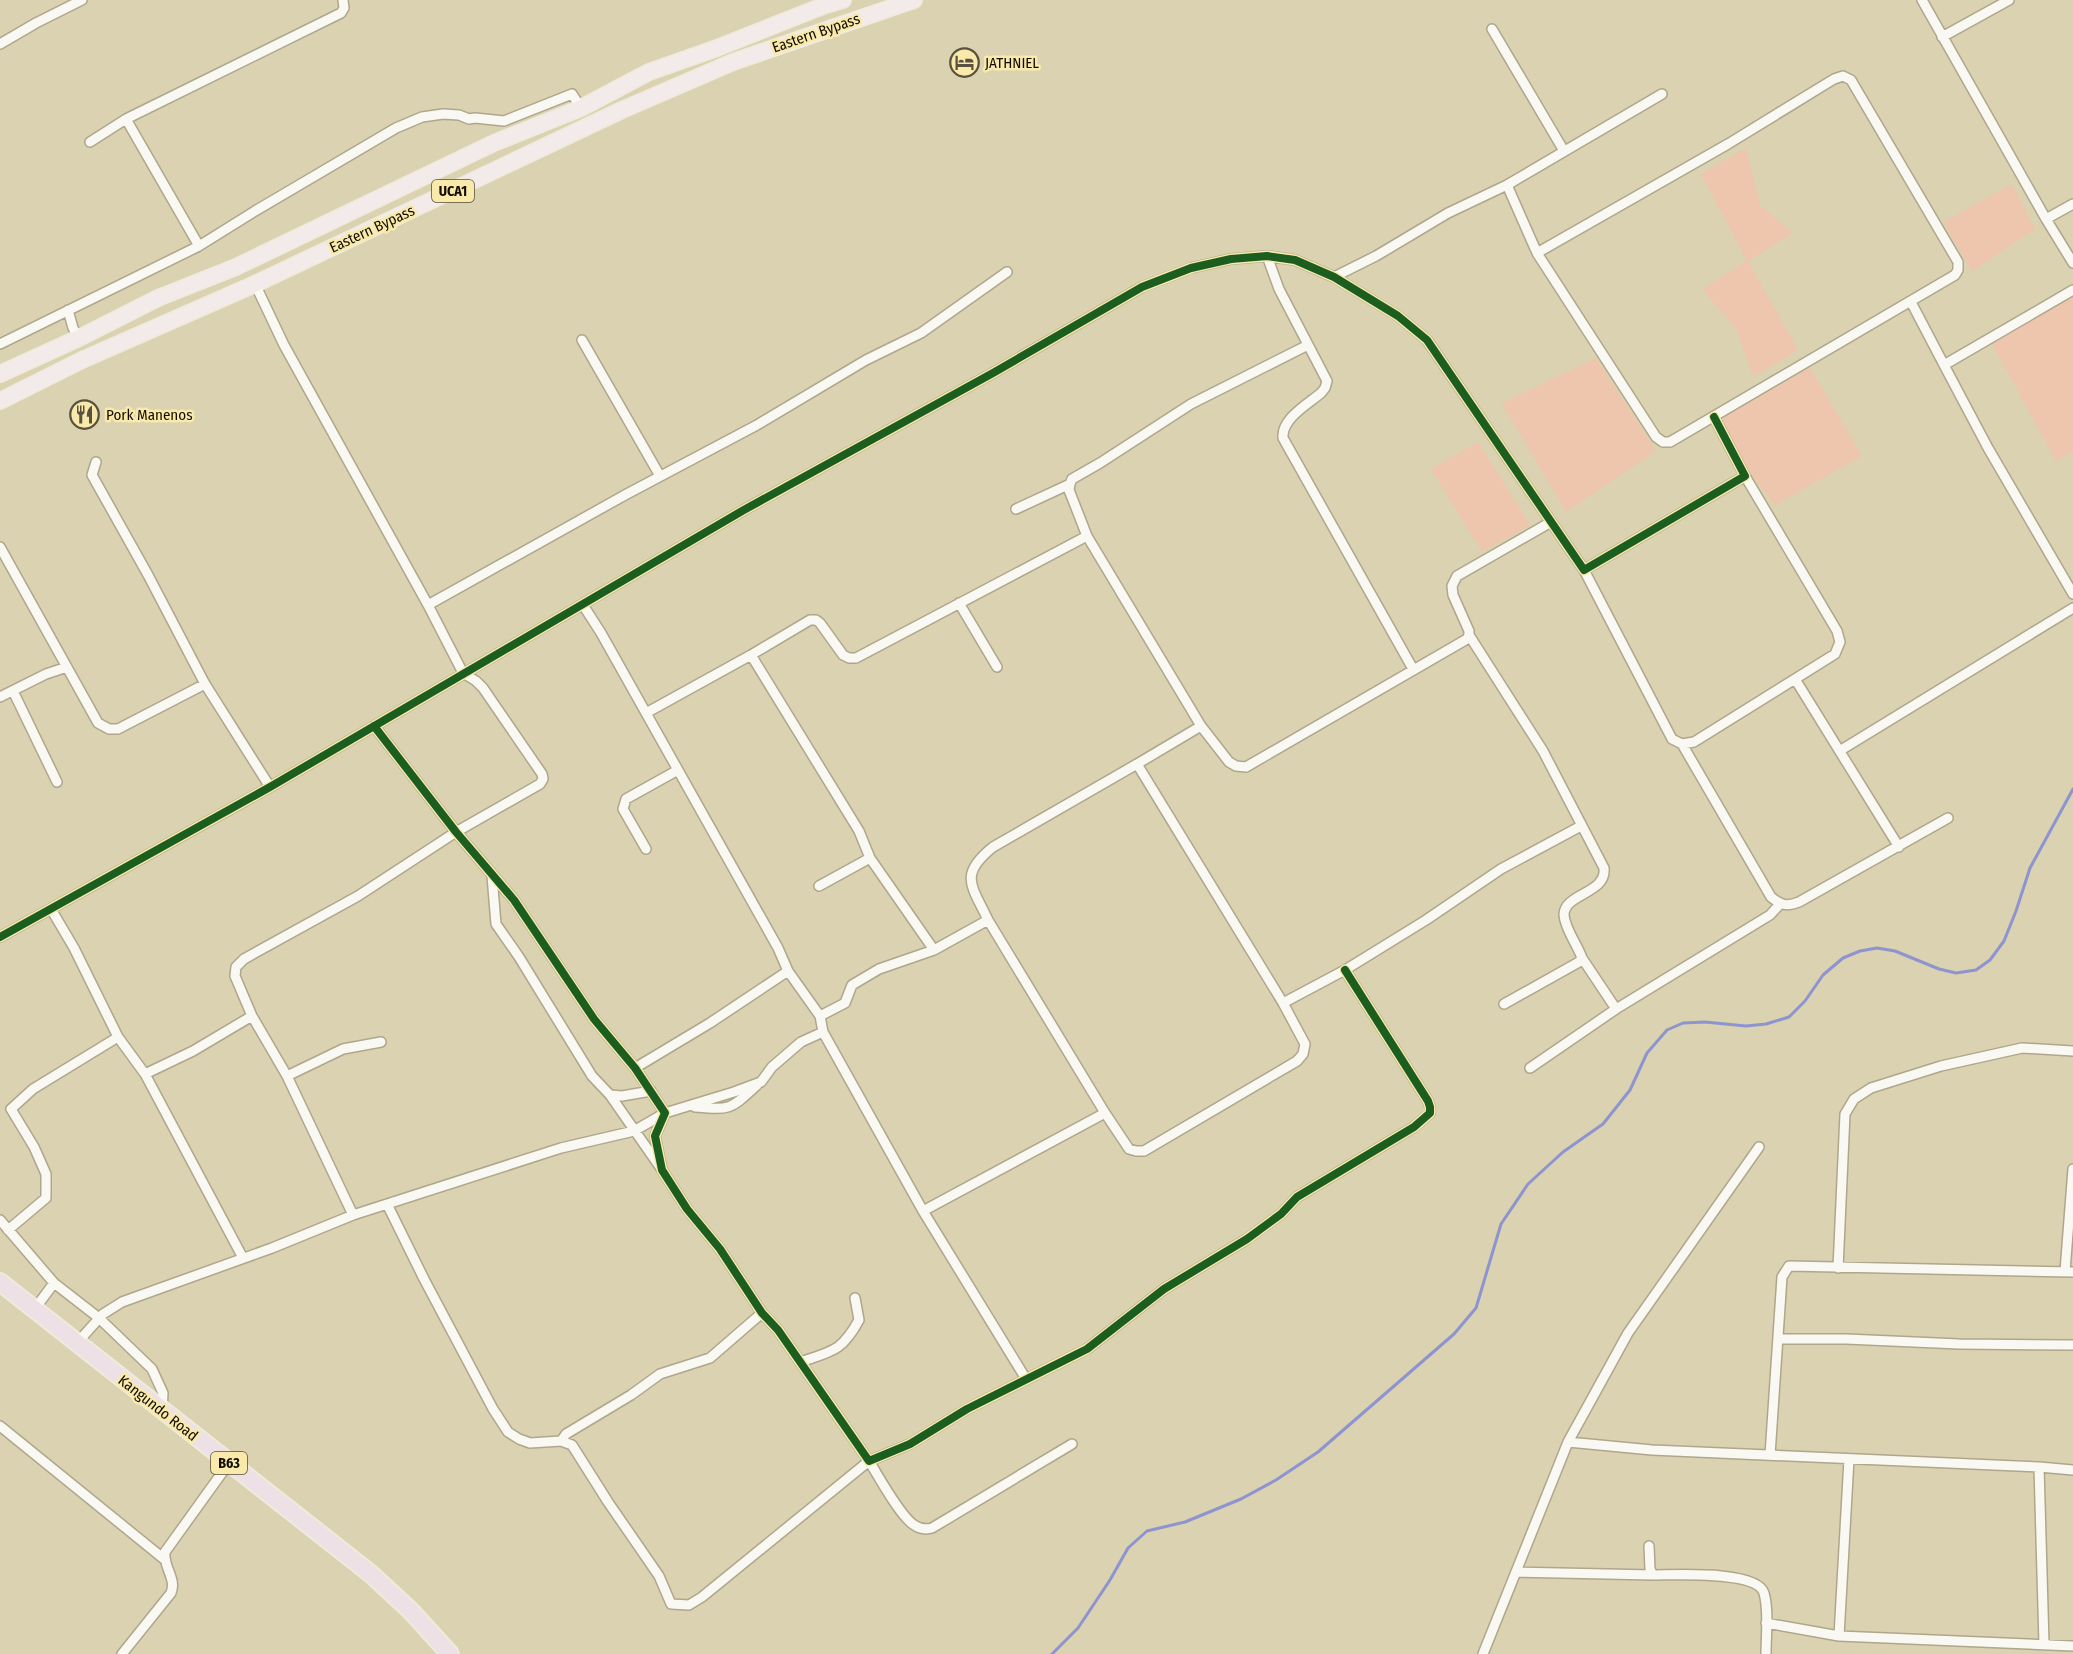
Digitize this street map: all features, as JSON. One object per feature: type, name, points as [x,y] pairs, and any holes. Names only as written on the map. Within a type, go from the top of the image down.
[{"type":"highway","name":"Kangundo Road","points":[[0,1282],[371,1575],[411,1611],[450,1654]]},
{"type":"main road","name":"Eastern Bypass","points":[[0,374],[79,338],[158,298],[236,267],[494,143],[581,108],[649,72],[843,0]]},
{"type":"main road","name":"Eastern Bypass","points":[[0,400],[82,360],[395,219],[566,135],[733,62],[914,0]]},
{"type":"main road","points":[[277,246],[288,267]]},
{"type":"street","points":[[0,44],[82,0]]},
{"type":"street","points":[[90,142],[126,119],[341,13],[344,8],[343,0]]},
{"type":"street","points":[[1922,0],[2046,219],[2073,262]]},
{"type":"street","points":[[1942,37],[2009,0]]},
{"type":"street","points":[[1492,29],[1563,151]]},
{"type":"street","points":[[1507,185],[1536,253],[1656,437],[1663,442],[1670,442],[1714,417],[1955,276],[1958,270],[1958,262],[1851,80],[1843,76],[1834,79],[1728,144],[1536,253]]},
{"type":"street","points":[[0,344],[199,246],[396,128],[422,117],[459,114],[469,119],[504,121],[572,94],[581,108]]},
{"type":"street","points":[[1334,277],[1376,256],[1448,213],[1507,185],[1662,94]]},
{"type":"street","points":[[126,119],[199,246]]},
{"type":"street","points":[[2046,219],[2073,204]]},
{"type":"street","points":[[1267,256],[1280,289],[1327,381],[1325,388],[1286,424],[1282,431],[1283,438],[1413,669]]},
{"type":"street","points":[[0,937],[270,787],[742,511],[993,373],[1142,287],[1191,268],[1231,259],[1267,256],[1295,260],[1334,277],[1398,316],[1427,340],[1584,570],[1672,739],[1682,744],[1771,897],[1787,906],[1799,903],[1948,818]]},
{"type":"street","points":[[428,605],[660,476],[757,425],[866,360],[921,333],[1007,272]]},
{"type":"street","points":[[255,284],[284,345],[428,605],[463,673],[483,688],[542,774],[543,779],[540,784],[456,832],[358,896],[244,959],[236,967],[235,976],[252,1017],[287,1076],[353,1215]]},
{"type":"street","points":[[1944,364],[2073,290]]},
{"type":"street","points":[[1911,302],[1988,448],[2073,594]]},
{"type":"street","points":[[68,310],[73,328],[79,338]]},
{"type":"street","points":[[582,340],[660,476]]},
{"type":"street","points":[[1308,345],[1191,404],[1100,464],[1072,479],[1069,490],[1087,536],[1201,726],[1229,762],[1236,766],[1246,766],[1467,639],[1469,635]]},
{"type":"street","points":[[1682,744],[1694,742],[1835,654],[1840,642],[1837,631],[1745,476],[1714,417]]},
{"type":"street","points":[[96,462],[92,475],[205,684],[270,787]]},
{"type":"street","points":[[1584,570],[1745,476]]},
{"type":"street","points":[[1016,509],[1070,483]]},
{"type":"street","points":[[1551,522],[1457,576],[1452,586],[1453,595],[1469,635],[1543,751],[1604,868],[1605,875],[1600,883],[1570,903],[1564,910],[1564,918],[1582,958],[1616,1009]]},
{"type":"street","points":[[646,713],[810,620],[816,620],[843,655],[856,658],[1087,536]]},
{"type":"street","points":[[0,547],[98,723],[109,729],[118,729],[205,684]]},
{"type":"street","points":[[959,603],[997,667]]},
{"type":"street","points":[[583,605],[778,948],[788,971],[820,1016],[823,1032],[923,1211],[1026,1379]]},
{"type":"street","points":[[1840,750],[2073,608]]},
{"type":"street","points":[[751,655],[859,831],[870,858],[934,950]]},
{"type":"street","points":[[0,697],[46,674],[67,667]]},
{"type":"street","points":[[1795,679],[1899,847]]},
{"type":"street","points":[[13,691],[57,782]]},
{"type":"street","points":[[374,726],[456,832],[514,900],[594,1019],[651,1091],[664,1113],[656,1136],[662,1170]]},
{"type":"street","points":[[1137,764],[1284,1003],[1305,1044],[1304,1054],[1297,1061],[1144,1151],[1129,1149],[1105,1113],[988,920],[972,886],[970,873],[980,857],[993,847],[1201,726]]},
{"type":"street","points":[[646,849],[623,808],[626,799],[678,770]]},
{"type":"street","points":[[1284,1003],[1345,970],[1426,920],[1501,869],[1581,826]]},
{"type":"street","points":[[819,886],[870,858]]},
{"type":"street","points":[[492,876],[496,924],[519,957],[592,1076],[610,1095],[687,1209],[720,1249],[762,1313],[778,1330],[912,1524],[924,1530],[932,1528],[1072,1444]]},
{"type":"street","points":[[1530,1068],[1616,1009],[1770,915],[1780,904]]},
{"type":"street","points":[[51,909],[74,948],[118,1037],[146,1074],[243,1258]]},
{"type":"street","points":[[820,1016],[845,1003],[852,985],[879,969],[934,950],[988,920]]},
{"type":"street","points":[[1504,1004],[1579,962],[1582,958]]},
{"type":"street","points":[[387,1204],[429,1289],[493,1409],[508,1432],[530,1443],[561,1441],[572,1445],[659,1576],[671,1604],[689,1605],[702,1597],[869,1461],[910,1444],[967,1409],[1087,1349],[1164,1289],[1281,1214],[1297,1197],[1414,1127],[1430,1113],[1428,1101],[1345,970]]},
{"type":"street","points":[[635,1068],[710,1023],[788,971]]},
{"type":"street","points":[[146,1074],[193,1051],[252,1017]]},
{"type":"street","points":[[76,1344],[99,1318],[122,1302],[353,1215],[561,1148],[634,1131],[664,1113],[760,1082],[772,1067],[801,1042],[823,1032]]},
{"type":"street","points":[[8,1230],[46,1198],[46,1174],[34,1147],[11,1109],[33,1089],[118,1037]]},
{"type":"street","points":[[287,1076],[343,1050],[381,1042]]},
{"type":"street","points":[[1838,1268],[1845,1114],[1854,1099],[1871,1088],[1941,1066],[2010,1050],[2022,1048],[2073,1051]]},
{"type":"street","points":[[610,1095],[622,1096],[651,1091]]},
{"type":"street","points":[[923,1211],[1105,1113]]},
{"type":"street","points":[[1483,1654],[1568,1442],[1628,1333],[1759,1147]]},
{"type":"street","points":[[1770,1455],[1782,1277],[1789,1266],[2069,1272],[2073,1169]]},
{"type":"street","points":[[0,1220],[54,1283],[99,1318],[152,1369],[164,1393],[162,1411]]},
{"type":"street","points":[[34,1310],[54,1283]]},
{"type":"street","points":[[800,1362],[836,1349],[850,1338],[860,1320],[855,1298]]},
{"type":"street","points":[[561,1441],[567,1434],[631,1395],[660,1374],[710,1358],[762,1313]]},
{"type":"street","points":[[1779,1339],[1846,1339],[1959,1344],[2073,1344]]},
{"type":"street","points":[[0,1426],[164,1558],[173,1583],[171,1593],[122,1654]]},
{"type":"street","points":[[1568,1442],[1652,1450],[2073,1470]]},
{"type":"street","points":[[1839,1636],[1849,1459]]},
{"type":"street","points":[[164,1558],[168,1548],[229,1463]]},
{"type":"street","points":[[2039,1467],[2044,1644]]},
{"type":"street","points":[[1649,1546],[1650,1569],[1653,1575]]},
{"type":"street","points":[[1516,1572],[1726,1577],[1754,1582],[1764,1593],[1766,1654]]},
{"type":"street","points":[[1766,1623],[1839,1636],[2073,1646]]},
{"type":"shaded area","points":[[1746,148],[1760,205],[1793,233],[1748,261],[1798,350],[1753,377],[1737,330],[1702,289],[1747,261],[1701,174]]},
{"type":"shaded area","points":[[2012,184],[2035,229],[1972,271],[1943,222]]},
{"type":"shaded area","points":[[2073,296],[2073,451],[2056,461],[1990,340]]},
{"type":"shaded area","points":[[1596,358],[1656,451],[1566,512],[1502,403]]},
{"type":"shaded area","points":[[1810,368],[1862,456],[1775,505],[1743,464],[1720,418]]},
{"type":"shaded area","points":[[1478,442],[1530,525],[1482,552],[1431,469]]},
{"type":"waterway","points":[[1052,1654],[1078,1628],[1128,1548],[1147,1531],[1185,1522],[1241,1499],[1276,1480],[1318,1452],[1454,1334],[1476,1308],[1501,1224],[1528,1184],[1563,1152],[1603,1124],[1630,1090],[1647,1053],[1667,1030],[1683,1023],[1705,1022],[1746,1026],[1766,1024],[1789,1017],[1805,1001],[1823,975],[1843,958],[1860,951],[1877,948],[1895,951],[1939,969],[1956,973],[1976,970],[1990,960],[2004,941],[2030,868],[2073,789]]},
{"type":"cycle path","points":[[0,937],[270,787],[742,511],[993,373],[1142,287],[1191,268],[1231,259],[1267,256],[1295,260],[1334,277],[1398,316],[1427,340],[1584,570],[1745,476],[1714,417]]},
{"type":"cycle path","points":[[374,726],[456,832],[514,900],[594,1019],[635,1068],[665,1113],[655,1136],[662,1170],[687,1209],[720,1249],[762,1313],[778,1330],[869,1461],[910,1444],[967,1409],[1087,1349],[1164,1289],[1247,1239],[1281,1214],[1297,1197],[1414,1127],[1430,1113],[1428,1101],[1345,970]]},
{"type":"place","name":"JATHNIEL","points":[[964,63]]},
{"type":"place","name":"Pork Manenos","points":[[85,415]]}]
